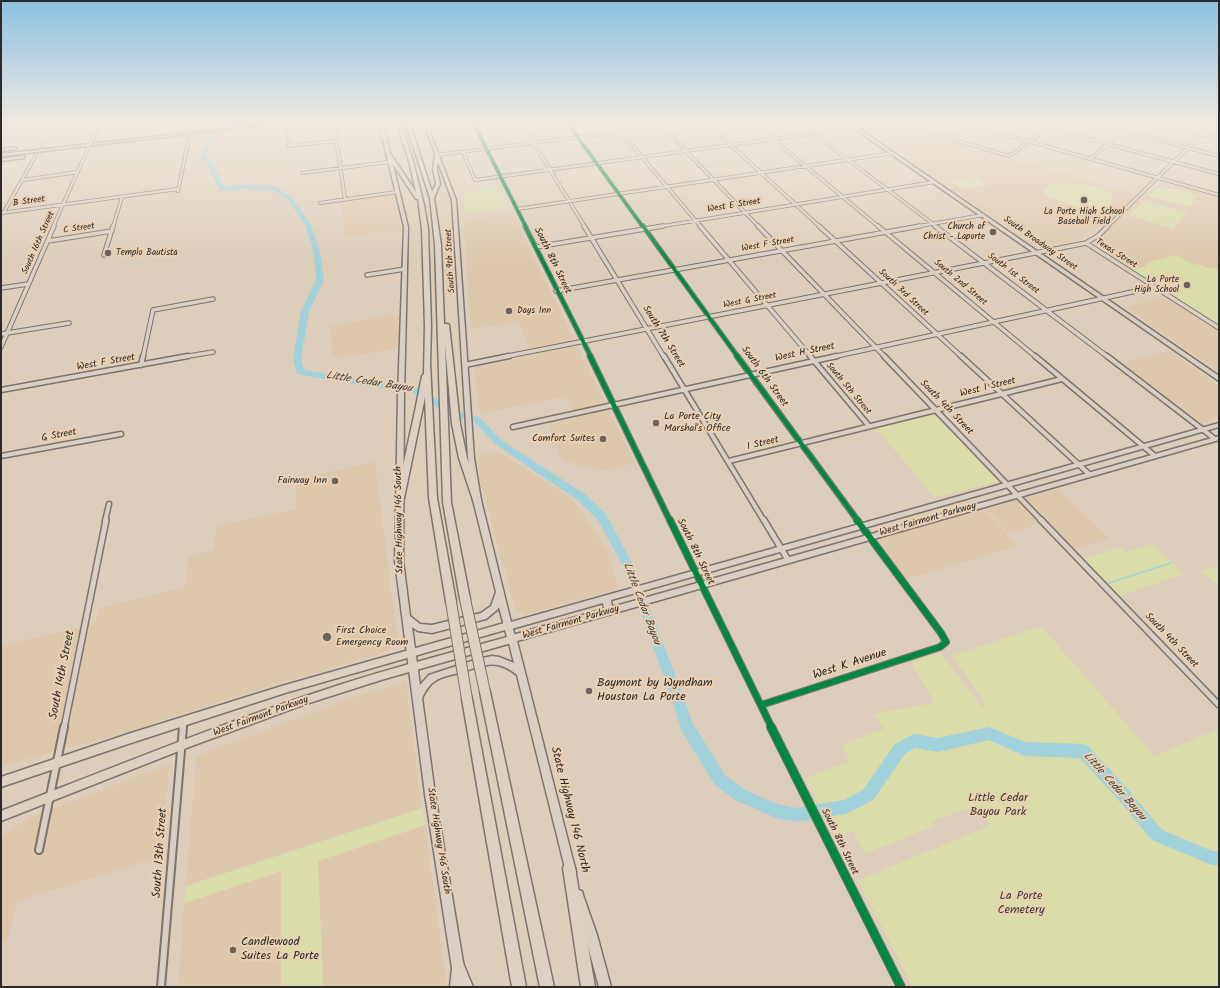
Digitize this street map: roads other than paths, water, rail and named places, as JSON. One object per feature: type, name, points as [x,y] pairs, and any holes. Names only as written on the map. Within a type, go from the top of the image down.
[{"type":"highway","points":[[399,170],[422,205]]},
{"type":"highway","points":[[413,170],[422,205],[425,229],[427,279],[426,383],[433,498],[519,987]]},
{"type":"highway","points":[[423,170],[432,198],[456,424],[463,458],[476,500]]},
{"type":"highway","points":[[432,198],[438,184],[435,170]]},
{"type":"highway","points":[[440,277],[442,392],[447,502],[484,692],[547,987]]},
{"type":"highway","points":[[399,503],[426,383]]},
{"type":"highway","points":[[569,868],[588,987]]},
{"type":"highway","points":[[458,968],[466,987]]},
{"type":"main road","name":"State Highway 146 South","points":[[391,170],[406,227],[402,375],[400,395],[399,561],[430,794],[458,968],[456,987]]},
{"type":"main road","name":"South 9th Street","points":[[443,170],[454,200],[468,403],[468,425],[476,500]]},
{"type":"main road","name":"South Broadway Street","points":[[917,170],[1219,379]]},
{"type":"main road","name":"West Fairmont Parkway","points":[[1,782],[285,688],[1219,425]]},
{"type":"main road","name":"West Fairmont Parkway","points":[[1,816],[303,701],[413,667],[657,599],[788,560],[1217,438]]},
{"type":"main road","points":[[476,500],[512,639]]},
{"type":"main road","points":[[936,505],[945,515]]},
{"type":"main road","points":[[407,618],[418,627],[432,629],[483,616],[489,613],[497,603],[499,593]]},
{"type":"main road","points":[[606,598],[609,612]]},
{"type":"main road","name":"State Highway 146 North","points":[[512,639],[569,868],[592,935],[605,987]]},
{"type":"main road","points":[[418,697],[426,684],[432,678],[488,660],[508,663],[521,673]]},
{"type":"street","points":[[3,212],[28,170]]},
{"type":"street","name":"B Street","points":[[3,212],[178,190],[182,170]]},
{"type":"street","points":[[302,173],[324,170]]},
{"type":"street","points":[[340,170],[345,199]]},
{"type":"street","points":[[471,170],[475,180],[550,170]]},
{"type":"street","name":"South 8th Street","points":[[497,170],[614,404],[694,573],[901,987]]},
{"type":"street","name":"South 7th Street","points":[[551,170],[569,202],[685,389],[788,560]]},
{"type":"street","name":"South 6th Street","points":[[602,170],[861,526],[941,633],[946,642]]},
{"type":"street","name":"South 5th Street","points":[[653,170],[697,220],[869,426]]},
{"type":"street","name":"South 4th Street","points":[[704,170],[1219,705]]},
{"type":"street","name":"South 3rd Street","points":[[758,170],[1089,474]]},
{"type":"street","points":[[517,209],[780,170]]},
{"type":"street","name":"South 2nd Street","points":[[811,170],[1155,456]]},
{"type":"street","name":"South 1st Street","points":[[863,170],[1204,430],[1217,438]]},
{"type":"street","points":[[1131,170],[1219,195]]},
{"type":"street","points":[[1086,243],[1099,235],[1165,170]]},
{"type":"street","points":[[1204,170],[1219,174]]},
{"type":"street","points":[[22,180],[78,172]]},
{"type":"street","name":"South 16th Street","points":[[1,347],[78,172]]},
{"type":"street","name":"West E Street","points":[[536,247],[934,182]]},
{"type":"street","points":[[320,202],[397,192]]},
{"type":"street","points":[[104,255],[122,197]]},
{"type":"street","name":"West F Street","points":[[556,291],[983,215]]},
{"type":"street","name":"C Street","points":[[48,241],[112,231]]},
{"type":"street","name":"West G Street","points":[[465,365],[1086,243]]},
{"type":"street","name":"Texas Street","points":[[1086,243],[1219,328]]},
{"type":"street","points":[[367,275],[405,269]]},
{"type":"street","points":[[1,288],[28,284]]},
{"type":"street","name":"West H Street","points":[[513,427],[1155,287]]},
{"type":"street","points":[[141,365],[153,310],[213,300]]},
{"type":"street","points":[[1,334],[69,323]]},
{"type":"street","name":"West F Street","points":[[1,390],[213,352]]},
{"type":"street","name":"West I Street","points":[[802,444],[1001,393],[1062,379]]},
{"type":"street","name":"G Street","points":[[1,456],[121,434]]},
{"type":"street","name":"I Street","points":[[729,461],[802,444]]},
{"type":"street","name":"South 14th Street","points":[[39,850],[109,504]]},
{"type":"street","name":"West K Avenue","points":[[760,705],[940,647],[946,642]]},
{"type":"street","name":"South 13th Street","points":[[161,987],[183,721]]},
{"type":"waterway","name":"Little Cedar Bayou","points":[[213,170],[222,189],[242,187],[274,188],[290,199],[308,225],[317,253],[320,280],[305,312],[297,359],[300,372],[369,384],[414,389],[454,414],[476,419],[498,442],[581,497],[602,517],[629,567],[679,701],[686,725],[720,780],[740,795],[776,811],[796,815],[846,807],[868,795],[900,749],[914,741],[938,745],[989,733],[1025,749],[1083,751],[1120,791],[1157,835],[1212,858],[1219,858]]},
{"type":"waterway","points":[[1109,583],[1171,563]]},
{"type":"place","name":"La Porte High School Baseball Field","points":[[1084,200]]},
{"type":"place","name":"Church of Christ - Laporte","points":[[993,232]]},
{"type":"place","name":"Templo Bautista","points":[[108,253]]},
{"type":"place","name":"La Porte High School","points":[[1187,285]]},
{"type":"place","name":"Days Inn","points":[[509,311]]},
{"type":"place","name":"La Porte City Marshal's Office","points":[[656,423]]},
{"type":"place","name":"Comfort Suites","points":[[603,439]]},
{"type":"place","name":"Fairway Inn","points":[[335,481]]},
{"type":"place","name":"First Choice Emergency Room","points":[[327,637]]},
{"type":"place","name":"Baymont by Wyndham Houston La Porte","points":[[589,691]]},
{"type":"place","name":"Candlewood Suites La Porte","points":[[233,950]]},
{"type":"park label","name":"Little Cedar Bayou Park","points":[[998,806]]},
{"type":"park label","name":"La Porte Cemetery","points":[[1021,904]]}]
